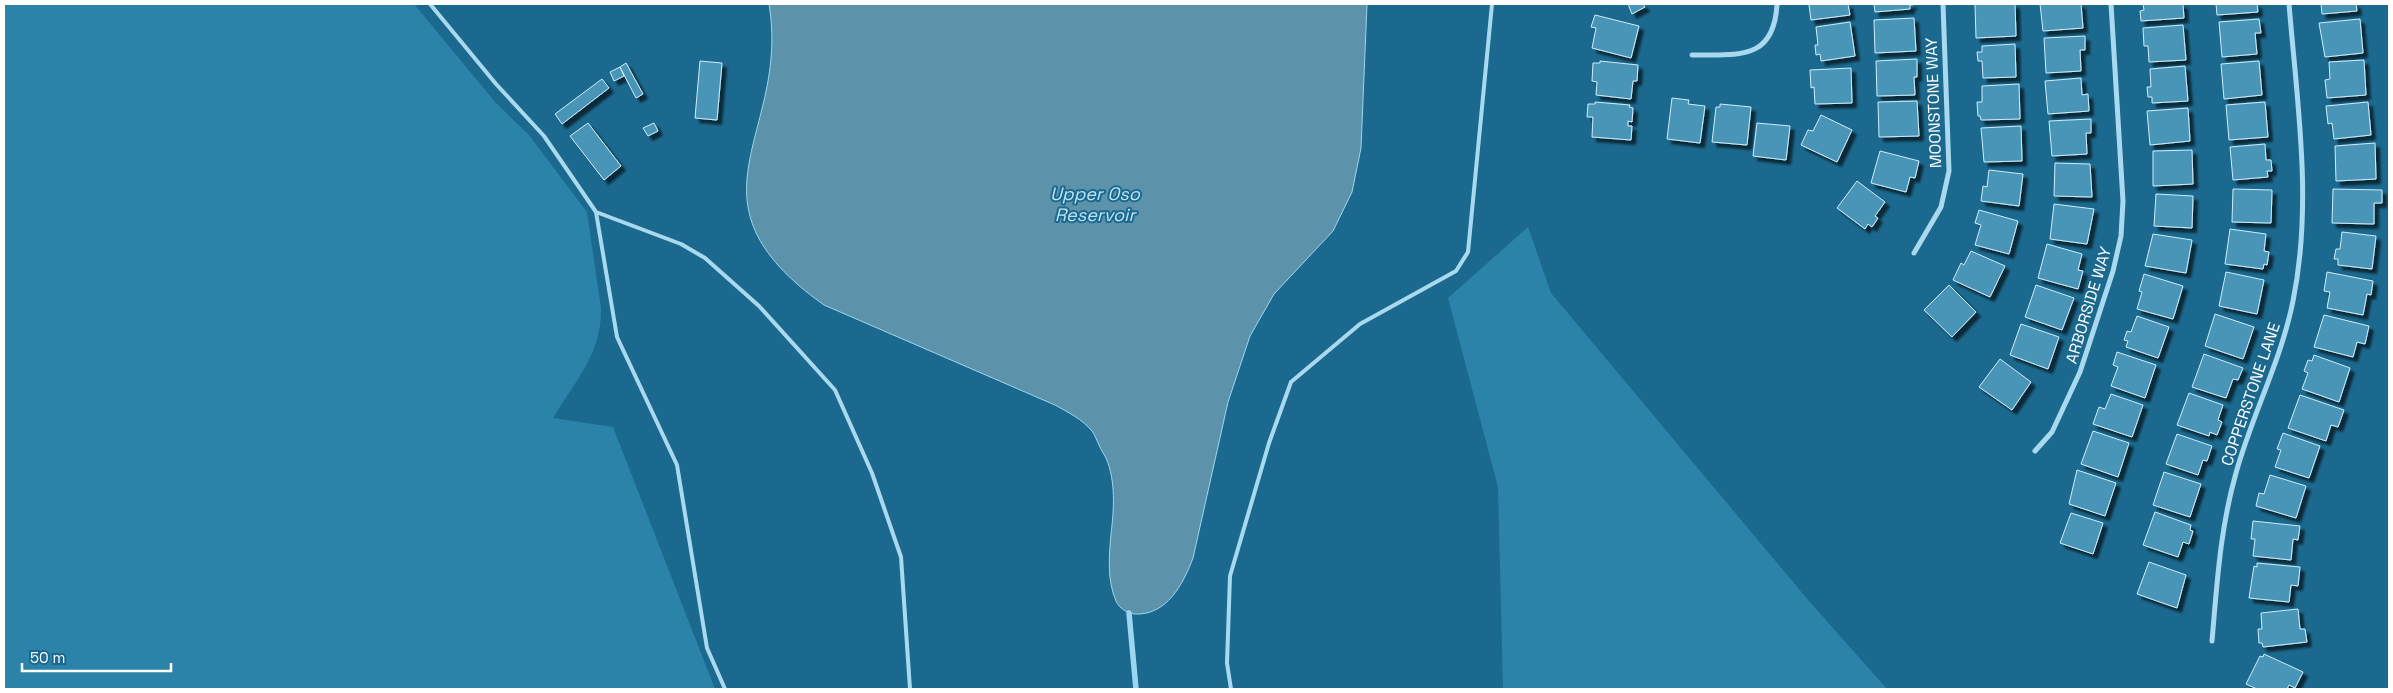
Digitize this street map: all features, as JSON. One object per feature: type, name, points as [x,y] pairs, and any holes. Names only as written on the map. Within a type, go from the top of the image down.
[{"type":"street","points":[[1692,55],[1753,52],[1769,38],[1776,21],[1777,4]]},
{"type":"street","name":"MOONSTONE WAY","points":[[1914,253],[1941,207],[1949,171],[1942,4]]},
{"type":"street","name":"ARBORSIDE WAY","points":[[2035,451],[2052,432],[2080,372],[2113,271],[2121,236],[2123,201],[2111,4]]},
{"type":"street","name":"COPPERSTONE LANE","points":[[2212,641],[2224,521],[2236,472],[2283,343],[2293,300],[2301,244],[2303,178],[2289,4]]},
{"type":"lane","points":[[430,4],[496,84],[544,136],[596,212],[617,337],[677,465],[707,648],[725,689]]},
{"type":"lane","points":[[1231,689],[1227,663],[1230,576],[1269,444],[1291,382],[1360,324],[1456,271],[1468,252],[1492,4]]},
{"type":"lane","points":[[596,212],[681,244],[704,258],[759,306],[835,390],[872,473],[901,557],[910,689]]},
{"type":"shaded area","points":[[4,4],[414,4],[496,103],[529,135],[587,212],[601,308],[600,324],[597,339],[586,366],[553,418],[613,427],[715,689],[4,689]]},
{"type":"shaded area","points":[[1528,227],[1551,293],[1809,601],[1887,689],[1503,689],[1498,487],[1448,298]]},
{"type":"water","name":"Upper Oso Reservoir","points":[[769,4],[1367,4],[1361,148],[1352,192],[1333,231],[1274,294],[1250,336],[1228,402],[1193,558],[1179,588],[1165,604],[1156,610],[1134,614],[1117,604],[1111,585],[1109,568],[1113,486],[1106,458],[1094,434],[1084,423],[1055,405],[824,305],[780,267],[756,232],[747,198],[749,164],[766,92],[772,50]]},
{"type":"building","points":[[1628,4],[1643,4],[1645,7],[1632,14]]},
{"type":"building","points":[[1807,4],[1848,4],[1850,15],[1811,20],[1809,5]]},
{"type":"building","points":[[1874,4],[1913,5],[1910,5],[1910,9],[1875,12]]},
{"type":"building","points":[[1975,4],[2015,4],[2016,36],[1976,38]]},
{"type":"building","points":[[2040,4],[2081,4],[2083,28],[2043,31]]},
{"type":"building","points":[[2143,4],[2183,4],[2184,18],[2141,21],[2140,11],[2144,10]]},
{"type":"building","points":[[2216,4],[2257,4],[2258,12],[2217,15]]},
{"type":"building","points":[[2321,4],[2356,4],[2357,11],[2322,14]]},
{"type":"building","points":[[1595,15],[1639,26],[1631,58],[1592,48],[1596,28],[1591,27]]},
{"type":"building","points":[[1914,18],[1916,51],[1875,53],[1874,20]]},
{"type":"building","points":[[2259,19],[2261,33],[2255,33],[2257,54],[2222,57],[2219,22]]},
{"type":"building","points":[[2360,19],[2363,53],[2325,57],[2319,23]]},
{"type":"building","points":[[1850,22],[1855,56],[1821,61],[1820,54],[1816,55],[1815,45],[1818,45],[1816,27]]},
{"type":"building","points":[[2183,25],[2186,60],[2149,62],[2148,46],[2144,46],[2143,28]]},
{"type":"building","points":[[2085,36],[2085,50],[2080,50],[2081,71],[2046,73],[2044,38]]},
{"type":"building","points":[[2015,44],[2016,77],[1983,78],[1982,61],[1978,61],[1977,52],[1982,52],[1982,46]]},
{"type":"building","points":[[1917,59],[1917,77],[1914,77],[1915,95],[1877,96],[1876,61]]},
{"type":"building","points":[[2364,60],[2366,95],[2327,98],[2325,80],[2330,79],[2329,62]]},
{"type":"building","points":[[700,61],[722,63],[717,120],[695,118]]},
{"type":"building","points":[[1600,61],[1638,65],[1637,81],[1633,81],[1631,99],[1596,95],[1597,82],[1592,81],[1593,63],[1600,63]]},
{"type":"building","points":[[2259,61],[2262,95],[2224,99],[2221,64]]},
{"type":"building","points":[[626,63],[643,94],[636,98],[620,67]]},
{"type":"building","points":[[2185,66],[2188,101],[2152,103],[2152,97],[2148,97],[2147,87],[2151,87],[2150,69]]},
{"type":"building","points":[[620,67],[624,76],[614,81],[610,72]]},
{"type":"building","points":[[1851,68],[1852,103],[1815,104],[1814,87],[1811,88],[1810,70]]},
{"type":"building","points":[[2081,78],[2082,95],[2088,94],[2089,111],[2048,114],[2045,81]]},
{"type":"building","points":[[602,79],[609,88],[562,124],[555,114]]},
{"type":"building","points":[[2019,84],[2020,119],[1981,120],[1980,116],[1978,116],[1977,102],[1982,102],[1982,86]]},
{"type":"building","points":[[1672,98],[1689,100],[1688,104],[1705,106],[1700,143],[1667,139]]},
{"type":"building","points":[[1917,101],[1919,136],[1879,137],[1878,102]]},
{"type":"building","points":[[1595,102],[1630,105],[1629,107],[1633,108],[1632,122],[1628,121],[1628,126],[1632,126],[1631,140],[1592,137],[1593,117],[1587,117],[1588,104],[1595,104]]},
{"type":"building","points":[[2265,102],[2268,137],[2229,140],[2226,105]]},
{"type":"building","points":[[2368,102],[2371,135],[2334,139],[2332,123],[2328,124],[2326,106]]},
{"type":"building","points":[[1720,104],[1751,107],[1747,145],[1712,142],[1716,107],[1720,107]]},
{"type":"building","points":[[2188,108],[2190,141],[2150,145],[2147,111]]},
{"type":"building","points":[[1821,115],[1852,130],[1837,162],[1801,145],[1808,130],[1813,131]]},
{"type":"building","points":[[2091,119],[2091,133],[2086,133],[2087,154],[2052,156],[2049,121]]},
{"type":"building","points":[[588,123],[621,166],[604,180],[570,136]]},
{"type":"building","points":[[654,123],[658,131],[648,136],[643,128]]},
{"type":"building","points":[[1757,123],[1790,126],[1786,160],[1753,156]]},
{"type":"building","points":[[2021,126],[2022,161],[1984,162],[1981,128]]},
{"type":"building","points":[[2375,143],[2376,179],[2336,181],[2335,146]]},
{"type":"building","points":[[2265,144],[2266,160],[2271,160],[2272,171],[2267,171],[2268,177],[2233,180],[2230,147]]},
{"type":"building","points":[[2192,150],[2193,184],[2153,186],[2153,151]]},
{"type":"building","points":[[1880,151],[1919,161],[1915,178],[1910,177],[1906,192],[1871,183]]},
{"type":"building","points":[[2055,163],[2090,164],[2092,197],[2054,196]]},
{"type":"building","points":[[1989,170],[2023,174],[2019,206],[1981,201],[1983,186],[1987,187]]},
{"type":"building","points":[[1857,181],[1885,202],[1875,216],[1878,218],[1872,227],[1868,224],[1865,229],[1837,208]]},
{"type":"building","points":[[2233,189],[2272,190],[2271,223],[2232,222]]},
{"type":"building","points":[[2333,189],[2382,190],[2382,203],[2374,203],[2374,224],[2332,223]]},
{"type":"building","points":[[2156,194],[2193,196],[2192,228],[2154,226]]},
{"type":"building","points":[[2054,204],[2094,209],[2087,244],[2050,239]]},
{"type":"building","points":[[1979,210],[2018,221],[2009,254],[1975,245],[1981,225],[1975,223]]},
{"type":"building","points":[[2230,229],[2266,234],[2264,251],[2269,252],[2267,265],[2264,264],[2263,269],[2225,264]]},
{"type":"building","points":[[2342,232],[2376,236],[2372,269],[2338,265],[2338,259],[2334,259],[2336,249],[2340,249]]},
{"type":"building","points":[[2153,234],[2192,240],[2186,273],[2145,266]]},
{"type":"building","points":[[2047,244],[2082,254],[2078,270],[2083,271],[2078,289],[2038,278]]},
{"type":"building","points":[[1971,251],[2005,266],[1990,297],[1953,280],[1961,263],[1964,265]]},
{"type":"building","points":[[2226,272],[2264,280],[2257,314],[2219,306]]},
{"type":"building","points":[[2327,272],[2373,281],[2371,295],[2367,294],[2363,315],[2327,308],[2330,292],[2324,291]]},
{"type":"building","points":[[2144,274],[2183,286],[2173,319],[2137,309],[2142,292],[2139,291]]},
{"type":"building","points":[[1949,285],[1976,312],[1952,337],[1924,310]]},
{"type":"building","points":[[2036,285],[2074,298],[2062,330],[2025,317]]},
{"type":"building","points":[[2215,314],[2254,327],[2243,359],[2205,346]]},
{"type":"building","points":[[2324,315],[2369,326],[2365,344],[2357,342],[2353,357],[2314,347]]},
{"type":"building","points":[[2137,316],[2169,327],[2158,358],[2126,347],[2128,341],[2124,340],[2127,331],[2131,332]]},
{"type":"building","points":[[2021,324],[2059,337],[2048,369],[2010,355]]},
{"type":"building","points":[[2117,352],[2156,365],[2145,398],[2111,386],[2118,367],[2113,365]]},
{"type":"building","points":[[2204,354],[2243,368],[2238,380],[2233,379],[2226,398],[2192,387]]},
{"type":"building","points":[[2314,355],[2350,368],[2339,402],[2302,389],[2308,373],[2304,371],[2308,360],[2312,361]]},
{"type":"building","points":[[2000,359],[2031,382],[2012,410],[1979,387]]},
{"type":"building","points":[[2189,393],[2223,405],[2218,420],[2222,422],[2217,435],[2210,432],[2209,436],[2177,425]]},
{"type":"building","points":[[2111,394],[2143,405],[2132,437],[2093,424],[2099,407],[2105,409]]},
{"type":"building","points":[[2300,395],[2344,410],[2338,427],[2331,425],[2326,441],[2288,428]]},
{"type":"building","points":[[2093,431],[2129,443],[2118,477],[2081,464]]},
{"type":"building","points":[[2283,433],[2320,446],[2309,478],[2275,467],[2281,450],[2277,449]]},
{"type":"building","points":[[2177,434],[2212,446],[2207,461],[2203,460],[2198,475],[2166,464]]},
{"type":"building","points":[[2077,470],[2116,483],[2105,516],[2069,504]]},
{"type":"building","points":[[2164,472],[2201,484],[2190,517],[2153,505]]},
{"type":"building","points":[[2270,475],[2306,486],[2296,518],[2256,506],[2259,493],[2264,494]]},
{"type":"building","points":[[2155,512],[2191,525],[2190,530],[2193,531],[2189,544],[2183,542],[2178,557],[2143,545]]},
{"type":"building","points":[[2071,513],[2103,523],[2093,554],[2060,543]]},
{"type":"building","points":[[2253,521],[2300,526],[2298,540],[2293,539],[2291,560],[2253,556],[2255,539],[2251,539]]},
{"type":"building","points":[[2149,562],[2186,575],[2177,608],[2137,594]]},
{"type":"building","points":[[2257,563],[2300,567],[2298,586],[2291,585],[2289,602],[2249,598],[2254,566],[2257,567]]},
{"type":"building","points":[[2298,609],[2300,629],[2305,629],[2307,642],[2263,647],[2262,643],[2259,643],[2258,629],[2262,629],[2261,613]]},
{"type":"building","points":[[2264,654],[2303,672],[2295,688],[2289,685],[2287,689],[2257,689],[2246,684],[2260,656],[2263,657]]},
{"type":"waterway","points":[[1129,613],[1136,689]]}]
